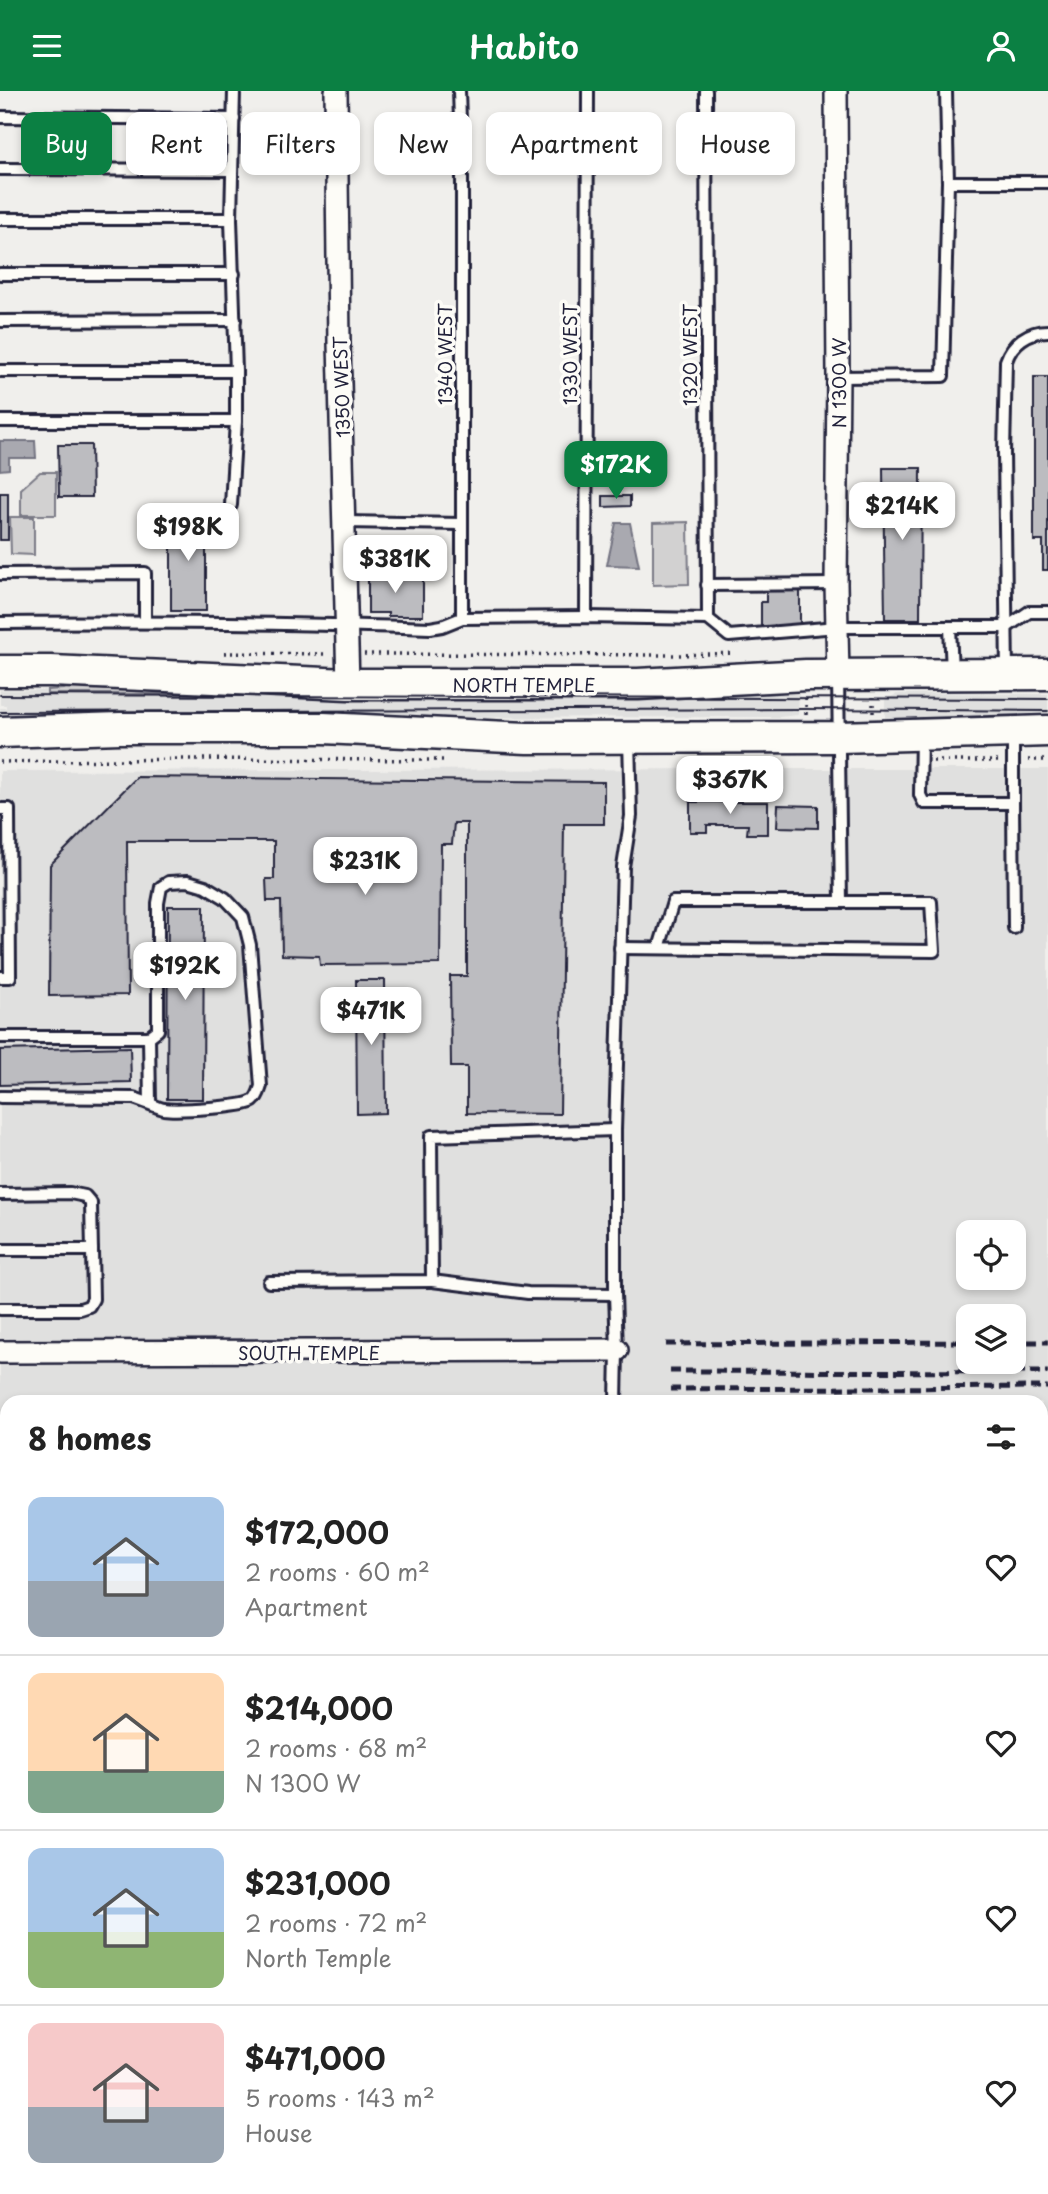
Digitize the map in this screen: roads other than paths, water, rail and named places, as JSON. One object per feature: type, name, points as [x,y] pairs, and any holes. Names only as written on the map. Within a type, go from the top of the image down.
[{"type":"main road","name":"NORTH TEMPLE","points":[[0,671],[348,684],[638,684],[806,675],[1048,674]]},
{"type":"main road","points":[[0,732],[120,728],[324,728],[527,737],[873,736],[921,748],[1013,746],[1048,731]]},
{"type":"street","name":"1350 WEST","points":[[336,91],[348,684]]},
{"type":"street","name":"N 1300 W","points":[[836,91],[838,675]]},
{"type":"street","name":"SOUTH TEMPLE","points":[[0,1352],[617,1350]]},
{"type":"lane","points":[[231,505],[236,421],[232,219],[234,91]]},
{"type":"lane","name":"1340 WEST","points":[[459,91],[462,191],[462,618]]},
{"type":"lane","name":"1330 WEST","points":[[586,617],[588,91]]},
{"type":"lane","name":"1320 WEST","points":[[706,91],[708,619]]},
{"type":"lane","points":[[838,377],[943,376],[948,182],[946,91]]},
{"type":"lane","points":[[0,117],[234,119]]},
{"type":"lane","points":[[0,169],[232,170]]},
{"type":"lane","points":[[948,182],[1048,182]]},
{"type":"lane","points":[[0,219],[232,219]]},
{"type":"lane","points":[[0,274],[234,274]]},
{"type":"lane","points":[[0,321],[235,320]]},
{"type":"lane","points":[[1007,674],[1004,453],[1006,361],[1010,348],[1026,336],[1048,331]]},
{"type":"lane","points":[[0,371],[236,371]]},
{"type":"lane","points":[[0,421],[236,421]]},
{"type":"lane","points":[[345,522],[461,524]]},
{"type":"lane","points":[[0,574],[145,573],[145,622]]},
{"type":"lane","points":[[707,585],[836,585]]},
{"type":"lane","points":[[0,623],[347,624],[430,628],[462,618],[708,619],[729,636],[836,627],[1007,627],[1029,612],[1048,613]]},
{"type":"lane","points":[[950,627],[951,674]]},
{"type":"lane","points":[[838,675],[841,902]]},
{"type":"lane","points":[[616,1395],[615,1130],[623,867],[631,816],[629,736]]},
{"type":"lane","points":[[1013,746],[1014,927]]},
{"type":"lane","points":[[921,748],[920,795],[924,803],[1013,803]]},
{"type":"lane","points":[[0,810],[9,809],[5,918],[10,977],[0,977]]},
{"type":"lane","points":[[0,1037],[149,1037],[158,1030],[158,903],[161,887],[170,882],[188,881],[205,886],[225,898],[243,917],[250,946],[261,1086],[259,1094],[251,1102],[232,1106],[162,1109],[133,1098],[0,1097]]},
{"type":"lane","points":[[620,948],[934,951],[931,902],[673,902],[659,948]]},
{"type":"lane","points":[[149,1037],[150,1103]]},
{"type":"lane","points":[[432,1281],[431,1136],[615,1130]]},
{"type":"lane","points":[[0,1194],[70,1193],[85,1196],[91,1203],[93,1299],[89,1306],[80,1309],[0,1309]]},
{"type":"lane","points":[[0,1250],[92,1249]]},
{"type":"lane","points":[[269,1282],[432,1281],[528,1293],[615,1294]]},
{"type":"tram line","points":[[0,695],[1048,699]]},
{"type":"tram line","points":[[0,712],[806,709],[1048,711]]},
{"type":"railway","points":[[666,1344],[956,1342]]},
{"type":"railway","points":[[1026,1342],[1048,1342]]},
{"type":"railway","points":[[670,1371],[1048,1372]]},
{"type":"railway","points":[[670,1389],[1048,1387]]}]
